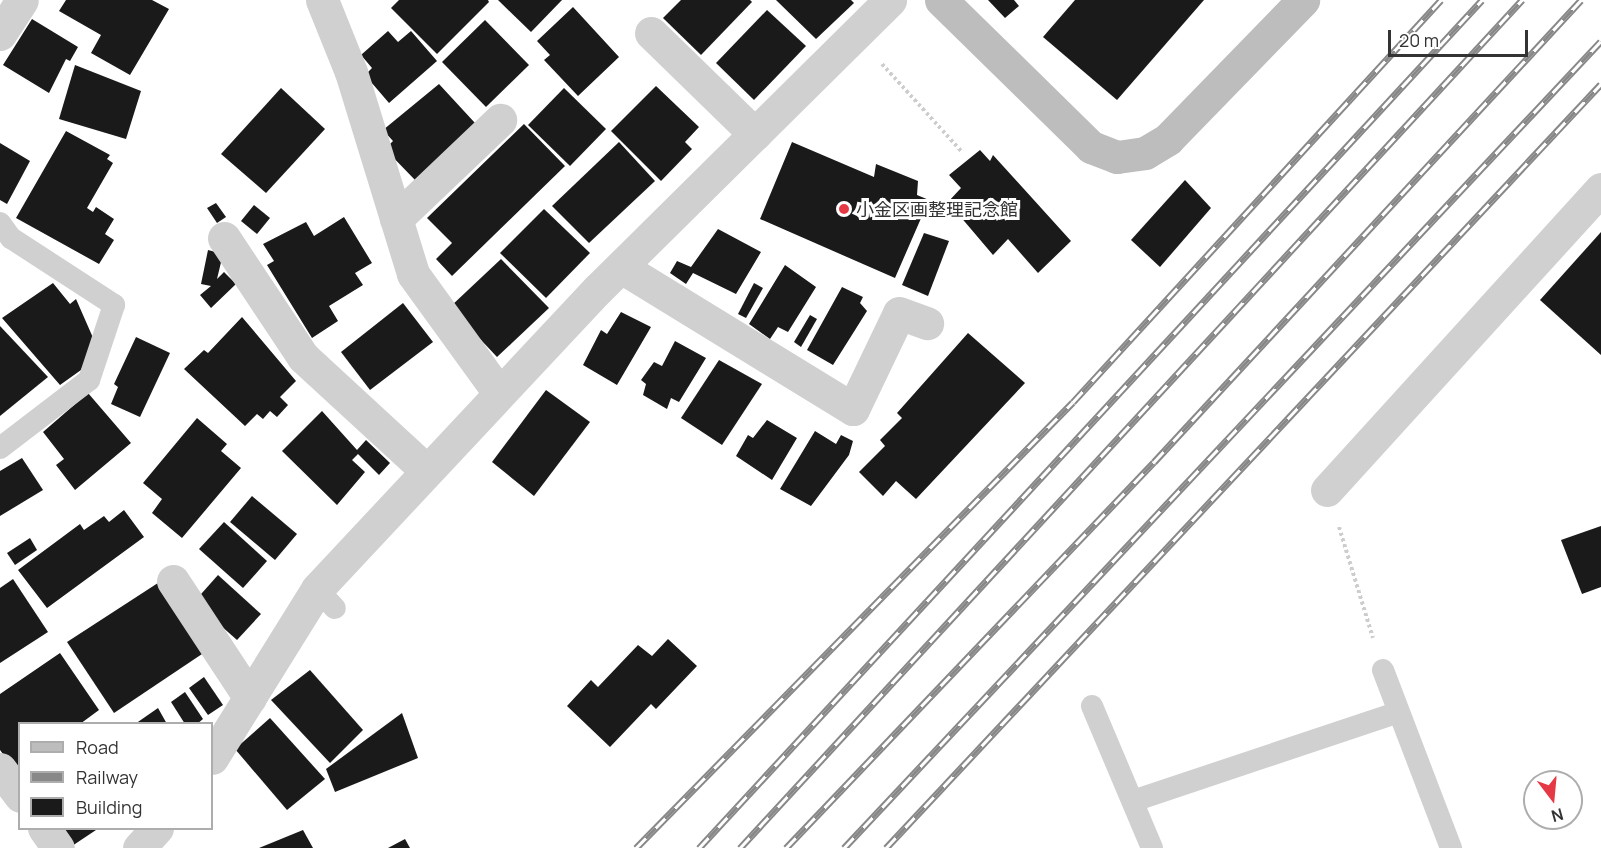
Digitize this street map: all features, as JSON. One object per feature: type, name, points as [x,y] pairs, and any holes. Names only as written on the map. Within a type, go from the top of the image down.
[{"type":"street","points":[[0,34],[22,0]]},
{"type":"street","points":[[322,0],[351,72],[413,274],[499,393]]},
{"type":"street","points":[[213,756],[250,698],[426,470],[621,267],[890,0]]},
{"type":"street","points":[[940,0],[1091,147],[1117,157],[1145,153],[1168,140],[1304,0]]},
{"type":"street","points":[[651,33],[755,134]]},
{"type":"street","points":[[396,219],[500,120]]},
{"type":"street","points":[[1327,490],[1601,189]]},
{"type":"street","points":[[224,238],[303,357],[426,470]]},
{"type":"street","points":[[621,267],[853,409],[899,313],[927,323]]},
{"type":"street","points":[[173,581],[250,698]]},
{"type":"street","points":[[0,769],[18,793]]},
{"type":"street","points":[[45,830],[58,848]]},
{"type":"street","points":[[139,848],[155,830]]},
{"type":"lane","points":[[0,223],[11,238],[114,305],[89,380],[0,448]]},
{"type":"lane","points":[[1383,670],[1396,713],[1451,848]]},
{"type":"lane","points":[[1092,706],[1152,848]]},
{"type":"lane","points":[[1133,801],[1396,713]]},
{"type":"path","points":[[881,63],[962,152]]},
{"type":"path","points":[[1327,490],[1383,670]]},
{"type":"building","points":[[66,0],[152,0],[169,9],[130,75],[91,53],[101,35],[59,11]]},
{"type":"building","points":[[399,0],[488,0],[489,2],[437,54],[391,8]]},
{"type":"building","points":[[498,0],[562,0],[531,32]]},
{"type":"building","points":[[681,0],[750,0],[752,2],[701,55],[663,18]]},
{"type":"building","points":[[776,0],[851,0],[854,3],[816,39]]},
{"type":"building","points":[[988,0],[1014,0],[1019,6],[1005,18]]},
{"type":"building","points":[[1075,0],[1204,0],[1117,100],[1043,37]]},
{"type":"building","points":[[573,7],[619,57],[578,96],[544,60],[550,55],[537,41]]},
{"type":"building","points":[[767,10],[806,46],[754,100],[716,63]]},
{"type":"building","points":[[32,19],[78,47],[70,61],[66,59],[49,93],[3,65]]},
{"type":"building","points":[[485,20],[529,65],[486,107],[442,62]]},
{"type":"building","points":[[388,31],[398,42],[411,31],[437,61],[389,103],[365,75],[372,68],[361,55]]},
{"type":"building","points":[[75,65],[141,91],[126,139],[59,119]]},
{"type":"building","points":[[439,84],[475,123],[415,180],[385,149],[393,141],[383,130]]},
{"type":"building","points":[[656,86],[699,127],[685,142],[692,149],[661,181],[611,131]]},
{"type":"building","points":[[281,88],[325,129],[266,193],[221,154]]},
{"type":"building","points":[[564,88],[606,129],[570,166],[528,125]]},
{"type":"building","points":[[524,124],[565,166],[452,276],[436,259],[452,243],[427,218]]},
{"type":"building","points":[[66,131],[110,155],[107,159],[113,163],[87,208],[93,212],[96,207],[114,219],[105,234],[114,240],[99,264],[16,218]]},
{"type":"building","points":[[619,142],[655,181],[589,243],[552,206]]},
{"type":"building","name":"小金区画整理記念館","points":[[792,142],[874,177],[876,164],[918,181],[917,195],[929,200],[895,278],[760,219]]},
{"type":"building","points":[[0,143],[30,161],[7,204],[0,200]]},
{"type":"building","points":[[980,150],[990,161],[993,155],[1071,241],[1038,273],[1008,239],[993,255],[948,202],[961,188],[949,175]]},
{"type":"building","points":[[1185,180],[1211,208],[1160,267],[1131,240]]},
{"type":"building","points":[[216,203],[226,217],[217,223],[207,208]]},
{"type":"building","points":[[254,205],[270,218],[257,234],[241,221]]},
{"type":"building","points":[[544,209],[590,253],[546,298],[500,253]]},
{"type":"building","points":[[344,217],[372,263],[355,273],[363,285],[329,306],[338,321],[312,338],[267,265],[274,261],[263,244],[306,222],[314,236]]},
{"type":"building","points":[[718,229],[761,252],[736,294],[693,273],[686,284],[670,273],[677,261],[691,267]]},
{"type":"building","points":[[1601,232],[1601,355],[1540,300]]},
{"type":"building","points":[[924,233],[949,241],[928,296],[902,285]]},
{"type":"building","points":[[208,250],[223,254],[217,279],[224,272],[236,284],[211,308],[200,295],[211,286],[201,284]]},
{"type":"building","points":[[501,259],[549,308],[497,357],[450,307]]},
{"type":"building","points":[[785,265],[816,287],[788,332],[778,327],[770,339],[749,324]]},
{"type":"building","points":[[53,283],[70,304],[76,299],[94,340],[81,370],[60,385],[2,318]]},
{"type":"building","points":[[754,283],[763,288],[746,318],[738,314]]},
{"type":"building","points":[[842,287],[863,297],[860,303],[867,311],[833,365],[807,350]]},
{"type":"building","points":[[403,303],[433,342],[370,390],[341,352]]},
{"type":"building","points":[[621,312],[651,327],[617,385],[583,365],[601,330],[607,334]]},
{"type":"building","points":[[810,315],[817,319],[801,347],[794,342]]},
{"type":"building","points":[[242,317],[296,381],[280,397],[288,405],[277,417],[270,411],[263,419],[257,414],[245,426],[184,369],[204,350],[208,353]]},
{"type":"building","points":[[0,326],[48,377],[0,416]]},
{"type":"building","points":[[968,333],[1025,383],[916,499],[896,481],[883,496],[859,472],[885,446],[880,440],[902,418],[897,413]]},
{"type":"building","points":[[136,337],[170,353],[140,417],[111,404],[118,387],[114,384]]},
{"type":"building","points":[[675,341],[706,358],[679,402],[671,398],[667,409],[643,395],[646,384],[641,380],[654,362],[662,366]]},
{"type":"building","points":[[719,360],[762,384],[722,445],[681,418]]},
{"type":"building","points":[[546,390],[590,422],[534,496],[492,462]]},
{"type":"building","points":[[88,393],[131,443],[75,490],[56,465],[64,459],[43,432]]},
{"type":"building","points":[[322,411],[357,450],[366,440],[390,463],[379,475],[358,454],[352,460],[365,472],[337,505],[282,451]]},
{"type":"building","points":[[197,418],[227,444],[221,451],[241,468],[182,538],[152,513],[162,499],[143,483]]},
{"type":"building","points":[[767,420],[797,438],[772,480],[736,456],[748,435],[753,438]]},
{"type":"building","points":[[815,431],[836,444],[841,435],[853,441],[849,455],[811,506],[780,489]]},
{"type":"building","points":[[22,458],[43,490],[0,516],[0,471]]},
{"type":"building","points":[[252,496],[297,534],[275,560],[230,522]]},
{"type":"building","points":[[124,510],[144,537],[47,608],[18,570],[80,524],[84,530],[104,516],[109,522]]},
{"type":"building","points":[[224,522],[267,561],[243,588],[199,549]]},
{"type":"building","points":[[1601,526],[1601,587],[1582,594],[1561,540]]},
{"type":"building","points":[[30,538],[37,550],[15,565],[7,553]]},
{"type":"building","points":[[218,575],[261,614],[237,640],[194,602]]},
{"type":"building","points":[[13,579],[48,632],[0,663],[0,588]]},
{"type":"building","points":[[161,581],[208,650],[114,713],[67,642]]},
{"type":"building","points":[[668,639],[697,666],[656,709],[651,704],[610,747],[567,706],[591,680],[598,687],[638,645],[652,656]]},
{"type":"building","points":[[60,653],[99,710],[83,722],[18,722],[18,766],[14,769],[0,750],[0,694]]},
{"type":"building","points":[[310,670],[363,730],[330,763],[271,700]]},
{"type":"building","points":[[204,677],[223,705],[208,715],[189,688]]},
{"type":"building","points":[[185,692],[203,719],[199,722],[184,722],[171,702]]},
{"type":"building","points":[[158,708],[166,722],[138,722]]},
{"type":"building","points":[[402,713],[418,758],[335,792],[326,769]]},
{"type":"building","points":[[270,718],[325,779],[287,810],[235,749]]},
{"type":"building","points":[[62,830],[96,830],[72,846]]},
{"type":"building","points":[[303,830],[313,848],[259,848]]},
{"type":"building","points":[[405,839],[410,848],[388,848]]},
{"type":"railway","points":[[636,848],[1073,402],[1441,0]]},
{"type":"railway","points":[[699,848],[1482,0]]},
{"type":"railway","points":[[740,848],[1522,0]]},
{"type":"railway","points":[[786,848],[1154,462],[1581,0]]},
{"type":"railway","points":[[844,848],[1601,41]]},
{"type":"railway","points":[[886,848],[1601,84]]},
{"type":"place","name":"小金区画整理記念館","points":[[844,209]]}]
